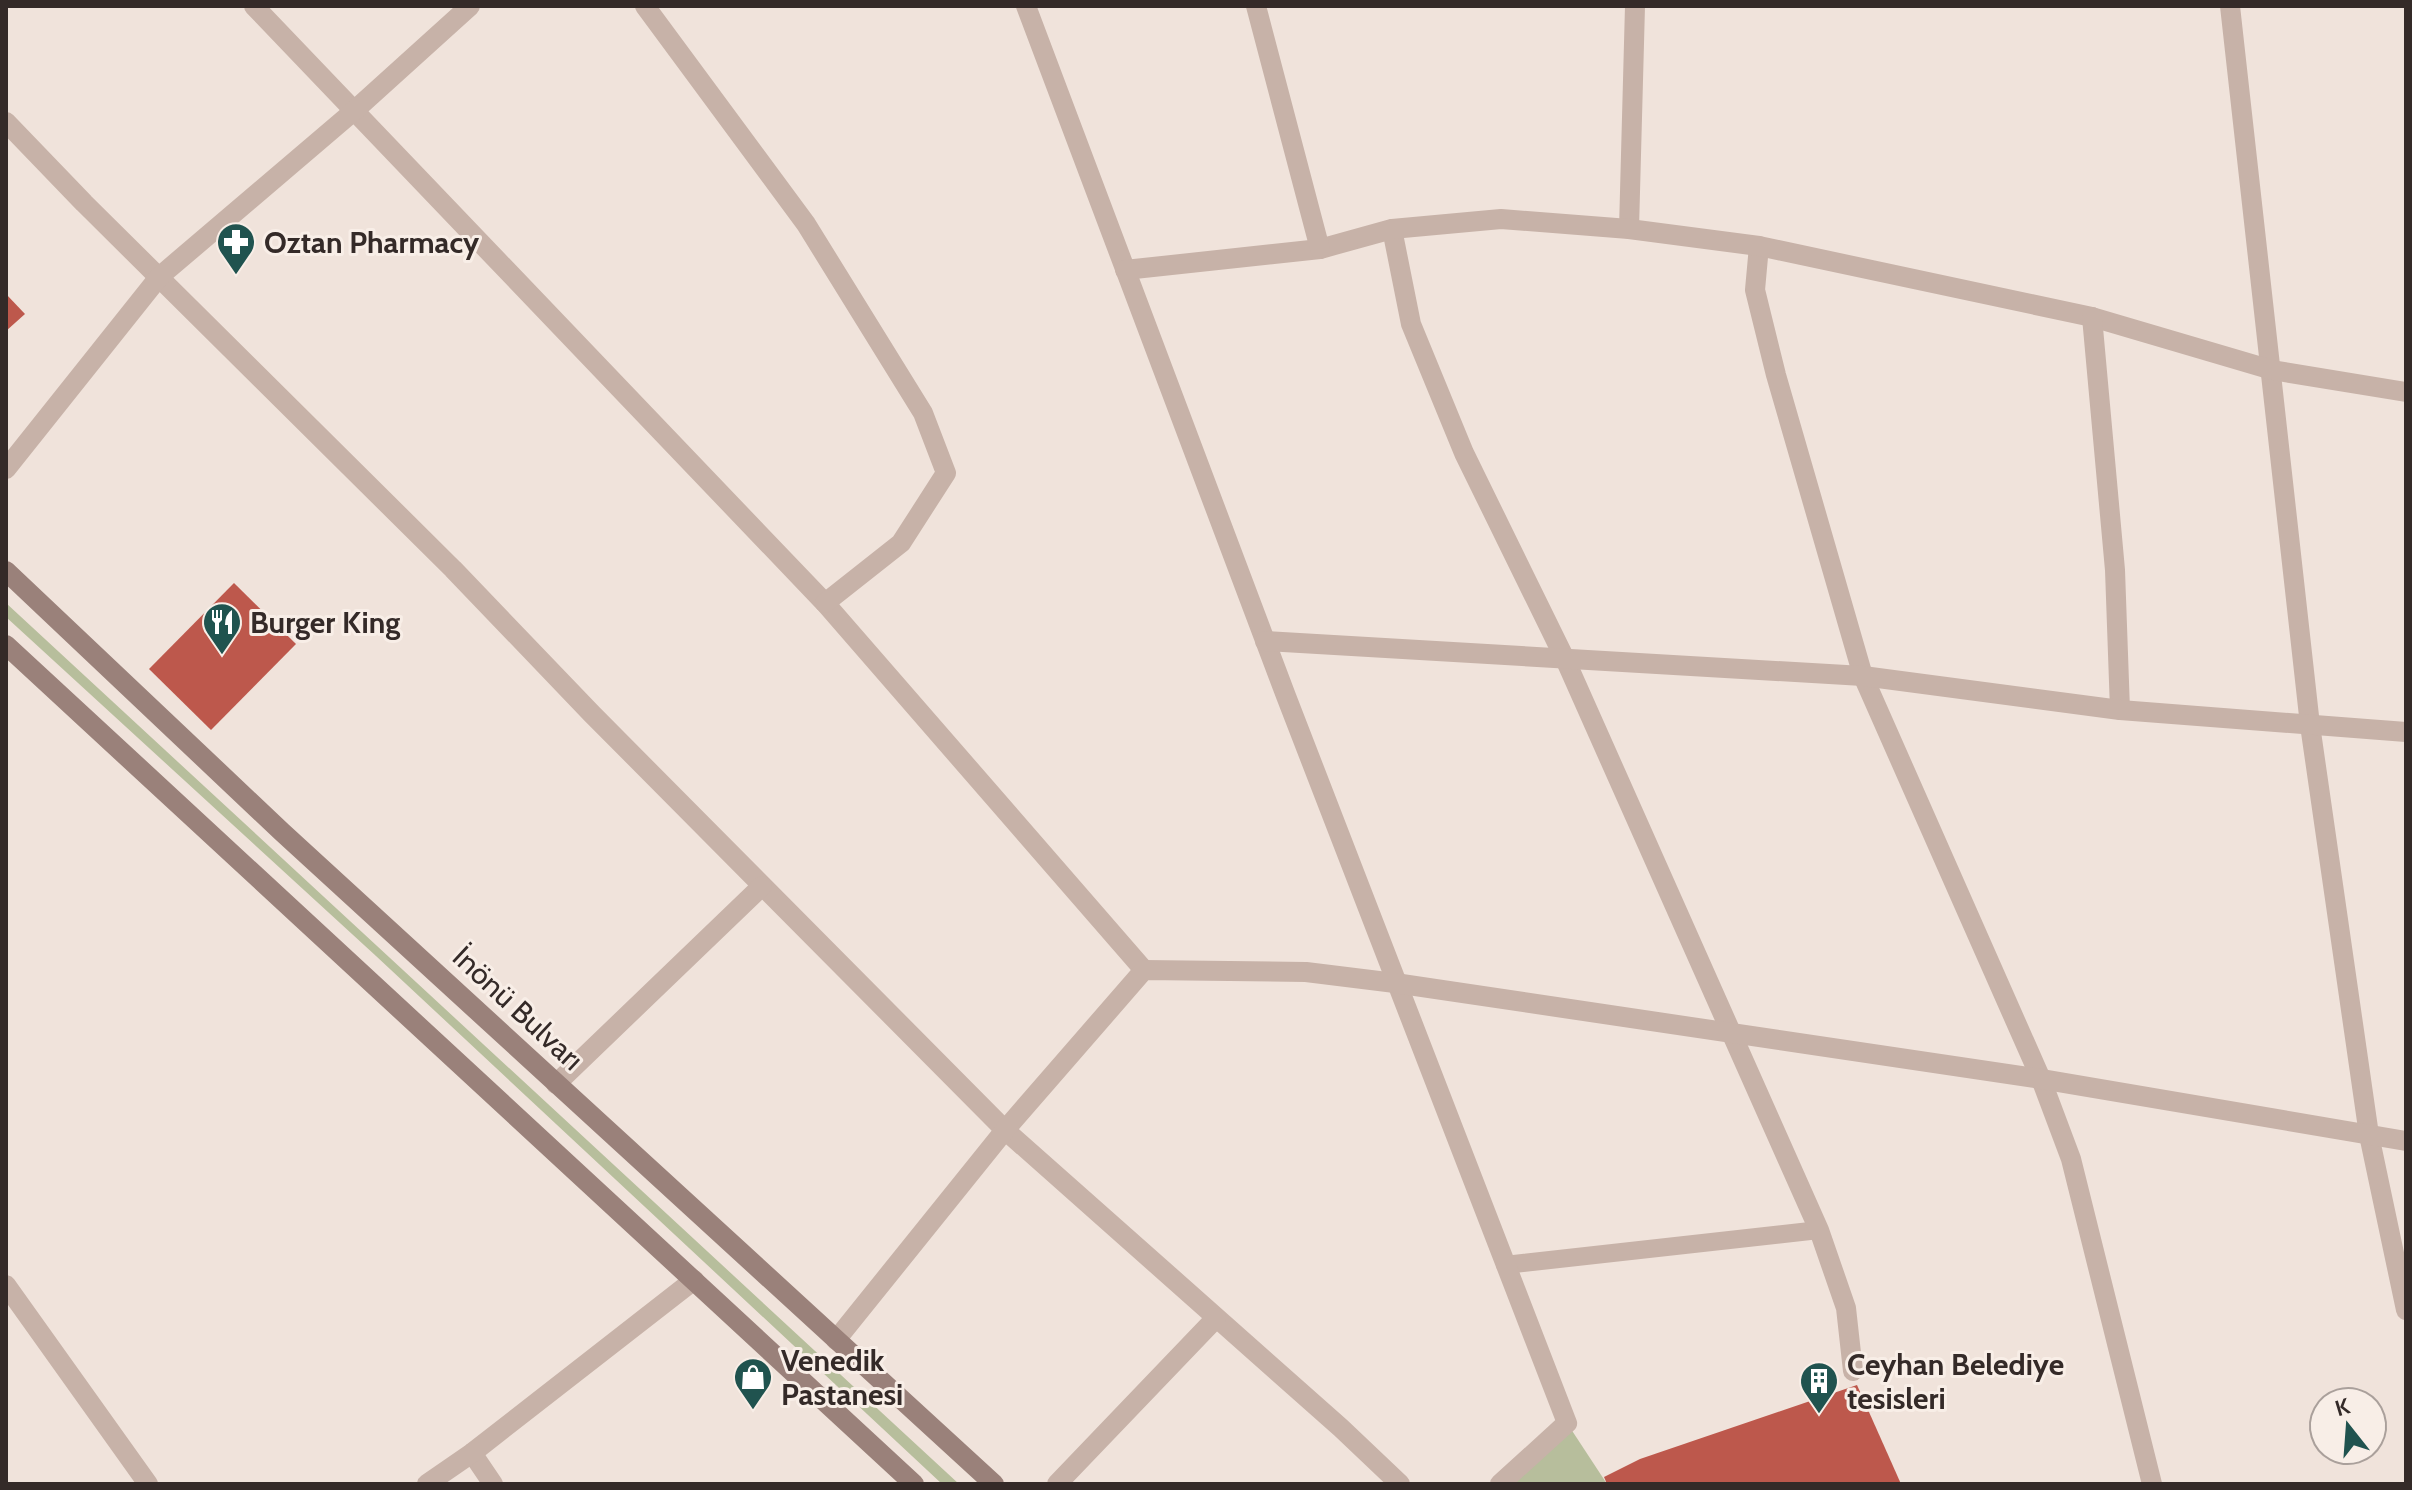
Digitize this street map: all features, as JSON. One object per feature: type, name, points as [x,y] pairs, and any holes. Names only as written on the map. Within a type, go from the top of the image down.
[{"type":"main road","name":"İnönü Bulvarı","points":[[6,571],[282,832],[994,1484]]},
{"type":"main road","points":[[6,645],[914,1484]]},
{"type":"street","points":[[254,6],[825,603],[1144,970],[1306,972],[1395,983],[2041,1079],[2406,1141]]},
{"type":"street","points":[[6,469],[159,277],[355,110],[470,6]]},
{"type":"street","points":[[645,6],[806,224],[923,413],[946,473],[901,543],[825,603]]},
{"type":"street","points":[[1026,6],[1395,983],[1567,1423],[1500,1484]]},
{"type":"street","points":[[1256,6],[1320,249]]},
{"type":"street","points":[[1629,229],[1635,6]]},
{"type":"street","points":[[2230,6],[2310,725],[2369,1135],[2406,1310]]},
{"type":"street","points":[[6,122],[453,569],[1005,1130],[1400,1484]]},
{"type":"street","points":[[1125,270],[1320,249],[1392,229],[1501,219],[1629,229],[1759,246],[2092,317],[2272,370],[2406,392]]},
{"type":"street","points":[[1392,229],[1411,324],[1464,453],[1565,659],[1819,1230],[1846,1308],[1853,1371]]},
{"type":"street","points":[[1759,246],[1755,290],[1776,375],[1863,676],[2041,1079],[2071,1159],[2152,1484]]},
{"type":"street","points":[[2092,317],[2115,570],[2120,710]]},
{"type":"street","points":[[1265,641],[1863,676],[2120,710],[2406,732]]},
{"type":"street","points":[[556,1084],[762,886]]},
{"type":"street","points":[[836,1340],[1005,1130],[1144,970]]},
{"type":"street","points":[[427,1484],[472,1453],[694,1280]]},
{"type":"street","points":[[6,1285],[148,1484]]},
{"type":"street","points":[[1057,1484],[1216,1318]]},
{"type":"street","points":[[472,1453],[493,1484]]},
{"type":"lane","points":[[1505,1265],[1819,1230]]},
{"type":"green space","points":[[6,603],[959,1484],[942,1484],[376,956],[6,617]]},
{"type":"green space","points":[[1567,1423],[1607,1484],[1500,1484]]},
{"type":"building","points":[[6,294],[25,314],[6,331]]},
{"type":"building","name":"Burger King","points":[[234,583],[296,644],[211,730],[149,669]]},
{"type":"building","name":"Ceyhan Belediye tesisleri","points":[[1857,1385],[1901,1484],[1607,1484],[1604,1477],[1640,1459]]},
{"type":"place","name":"Oztan Pharmacy","points":[[236,276]]},
{"type":"place","name":"Burger King","points":[[222,656]]},
{"type":"place","name":"Venedik Pastanesi","points":[[753,1411]]},
{"type":"place","name":"Ceyhan Belediye tesisleri","points":[[1819,1415]]}]
